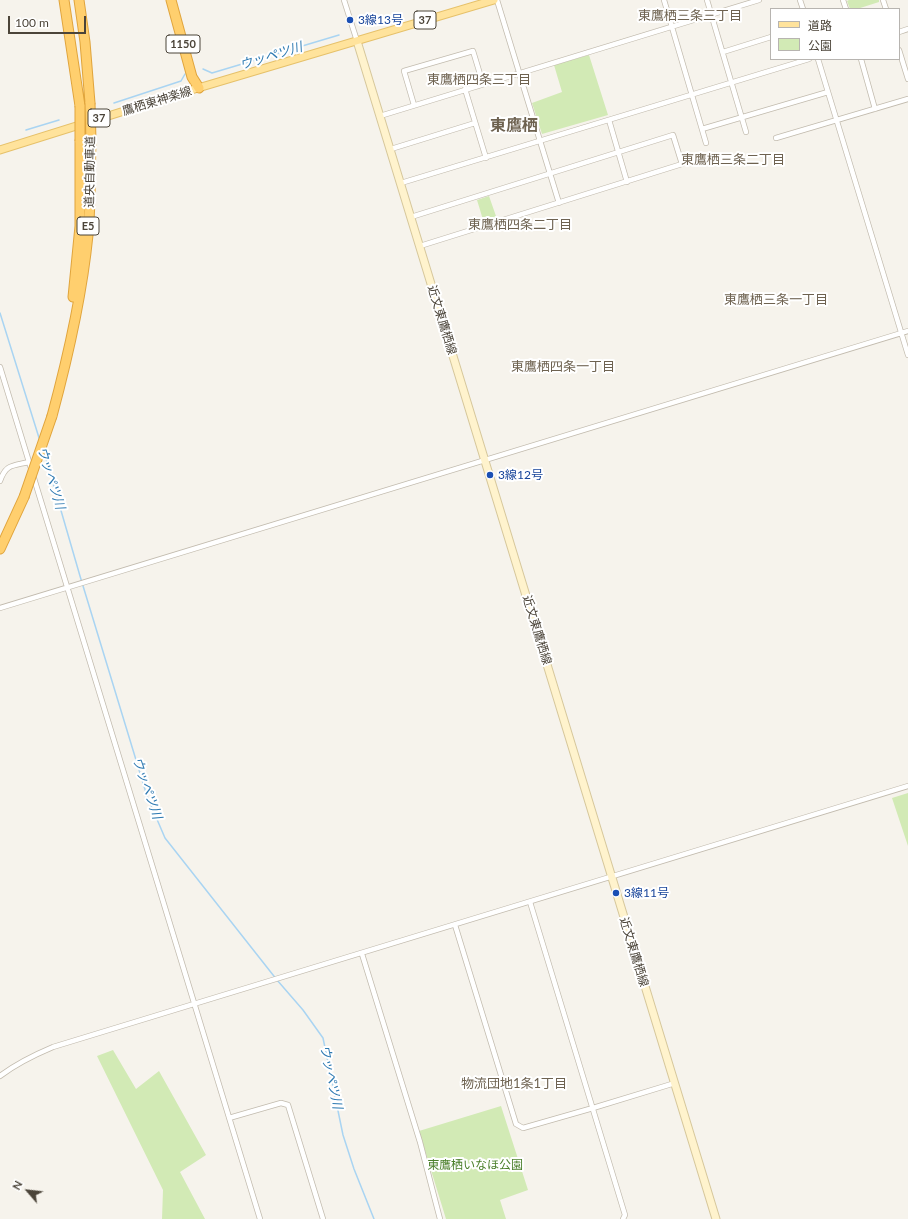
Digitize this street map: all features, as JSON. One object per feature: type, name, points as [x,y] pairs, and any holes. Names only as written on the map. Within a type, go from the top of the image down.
[{"type":"highway","points":[[64,0],[80,106]]},
{"type":"highway","name":"道央自動車道","points":[[66,366],[80,226],[80,106],[74,40],[68,0]]},
{"type":"highway","name":"道央自動車道","points":[[0,549],[24,497],[52,416],[66,366],[79,299],[88,234],[91,141],[86,49],[79,0]]},
{"type":"highway","name":"1150","points":[[171,0],[192,77],[199,88]]},
{"type":"highway","name":"1150","points":[[177,0],[198,75],[199,88]]},
{"type":"main road","name":"37","points":[[199,88],[494,0]]},
{"type":"main road","name":"鷹栖東神楽線","points":[[0,150],[199,88]]},
{"type":"street","points":[[344,0],[357,41]]},
{"type":"street","points":[[497,0],[560,203]]},
{"type":"street","points":[[664,0],[706,143]]},
{"type":"street","points":[[707,0],[746,132]]},
{"type":"street","points":[[380,116],[671,27],[742,2],[759,0]]},
{"type":"street","points":[[723,52],[770,37]]},
{"type":"street","name":"近文東鷹栖線","points":[[357,41],[716,1219]]},
{"type":"street","points":[[414,105],[404,71],[473,51],[483,84]]},
{"type":"street","points":[[900,53],[908,79]]},
{"type":"street","points":[[786,60],[788,66]]},
{"type":"street","points":[[401,183],[806,60]]},
{"type":"street","points":[[818,60],[908,355]]},
{"type":"street","points":[[861,60],[875,109]]},
{"type":"street","points":[[465,89],[486,158]]},
{"type":"street","points":[[702,129],[828,92]]},
{"type":"street","points":[[776,138],[908,99]]},
{"type":"street","points":[[609,120],[627,182]]},
{"type":"street","points":[[391,149],[475,123]]},
{"type":"street","points":[[411,217],[673,135],[682,164],[420,246]]},
{"type":"street","points":[[0,608],[908,331]]},
{"type":"street","points":[[0,367],[260,1219]]},
{"type":"street","points":[[0,481],[6,469],[29,462]]},
{"type":"street","points":[[0,1076],[34,1055],[53,1047],[268,981],[362,954],[908,786]]},
{"type":"street","points":[[530,902],[625,1214],[623,1219]]},
{"type":"street","points":[[456,925],[516,1124],[523,1128],[675,1083]]},
{"type":"street","points":[[362,954],[420,1142],[440,1219]]},
{"type":"street","points":[[229,1118],[282,1103],[288,1105],[323,1219]]},
{"type":"green space","points":[[879,0],[879,2],[860,8],[850,8],[847,1]]},
{"type":"green space","points":[[589,55],[608,115],[542,134],[532,103],[562,92],[554,65]]},
{"type":"green space","points":[[489,196],[497,219],[484,223],[477,200]]},
{"type":"green space","points":[[908,793],[908,846],[892,798]]},
{"type":"green space","points":[[113,1050],[136,1089],[159,1071],[206,1155],[180,1172],[205,1219],[162,1219],[163,1190],[97,1056]]},
{"type":"green space","name":"東鷹栖いなほ公園","points":[[501,1106],[528,1190],[500,1200],[506,1219],[446,1219],[419,1131]]},
{"type":"waterway","name":"ウッペツ川","points":[[203,69],[212,73],[339,35]]},
{"type":"waterway","name":"ウッペツ川","points":[[114,103],[181,81],[185,74]]},
{"type":"waterway","name":"ウッペツ川","points":[[26,130],[59,120]]},
{"type":"waterway","name":"ウッペツ川","points":[[0,313],[40,441]]},
{"type":"waterway","name":"ウッペツ川","points":[[44,452],[147,796],[165,838],[277,980],[303,1010],[323,1038],[343,1135],[354,1169],[374,1219]]},
{"type":"place","name":"3線13号","points":[[350,20]]},
{"type":"place","name":"3線12号","points":[[490,475]]},
{"type":"place","name":"3線11号","points":[[616,893]]},
{"type":"district","name":"東鷹栖三条三丁目","points":[[690,16]]},
{"type":"district","name":"東鷹栖四条三丁目","points":[[479,80]]},
{"type":"district","name":"東鷹栖","points":[[514,126]]},
{"type":"district","name":"東鷹栖三条二丁目","points":[[733,160]]},
{"type":"district","name":"東鷹栖四条二丁目","points":[[520,225]]},
{"type":"district","name":"東鷹栖三条一丁目","points":[[776,300]]},
{"type":"district","name":"東鷹栖四条一丁目","points":[[563,367]]},
{"type":"district","name":"物流団地1条1丁目","points":[[514,1084]]}]
